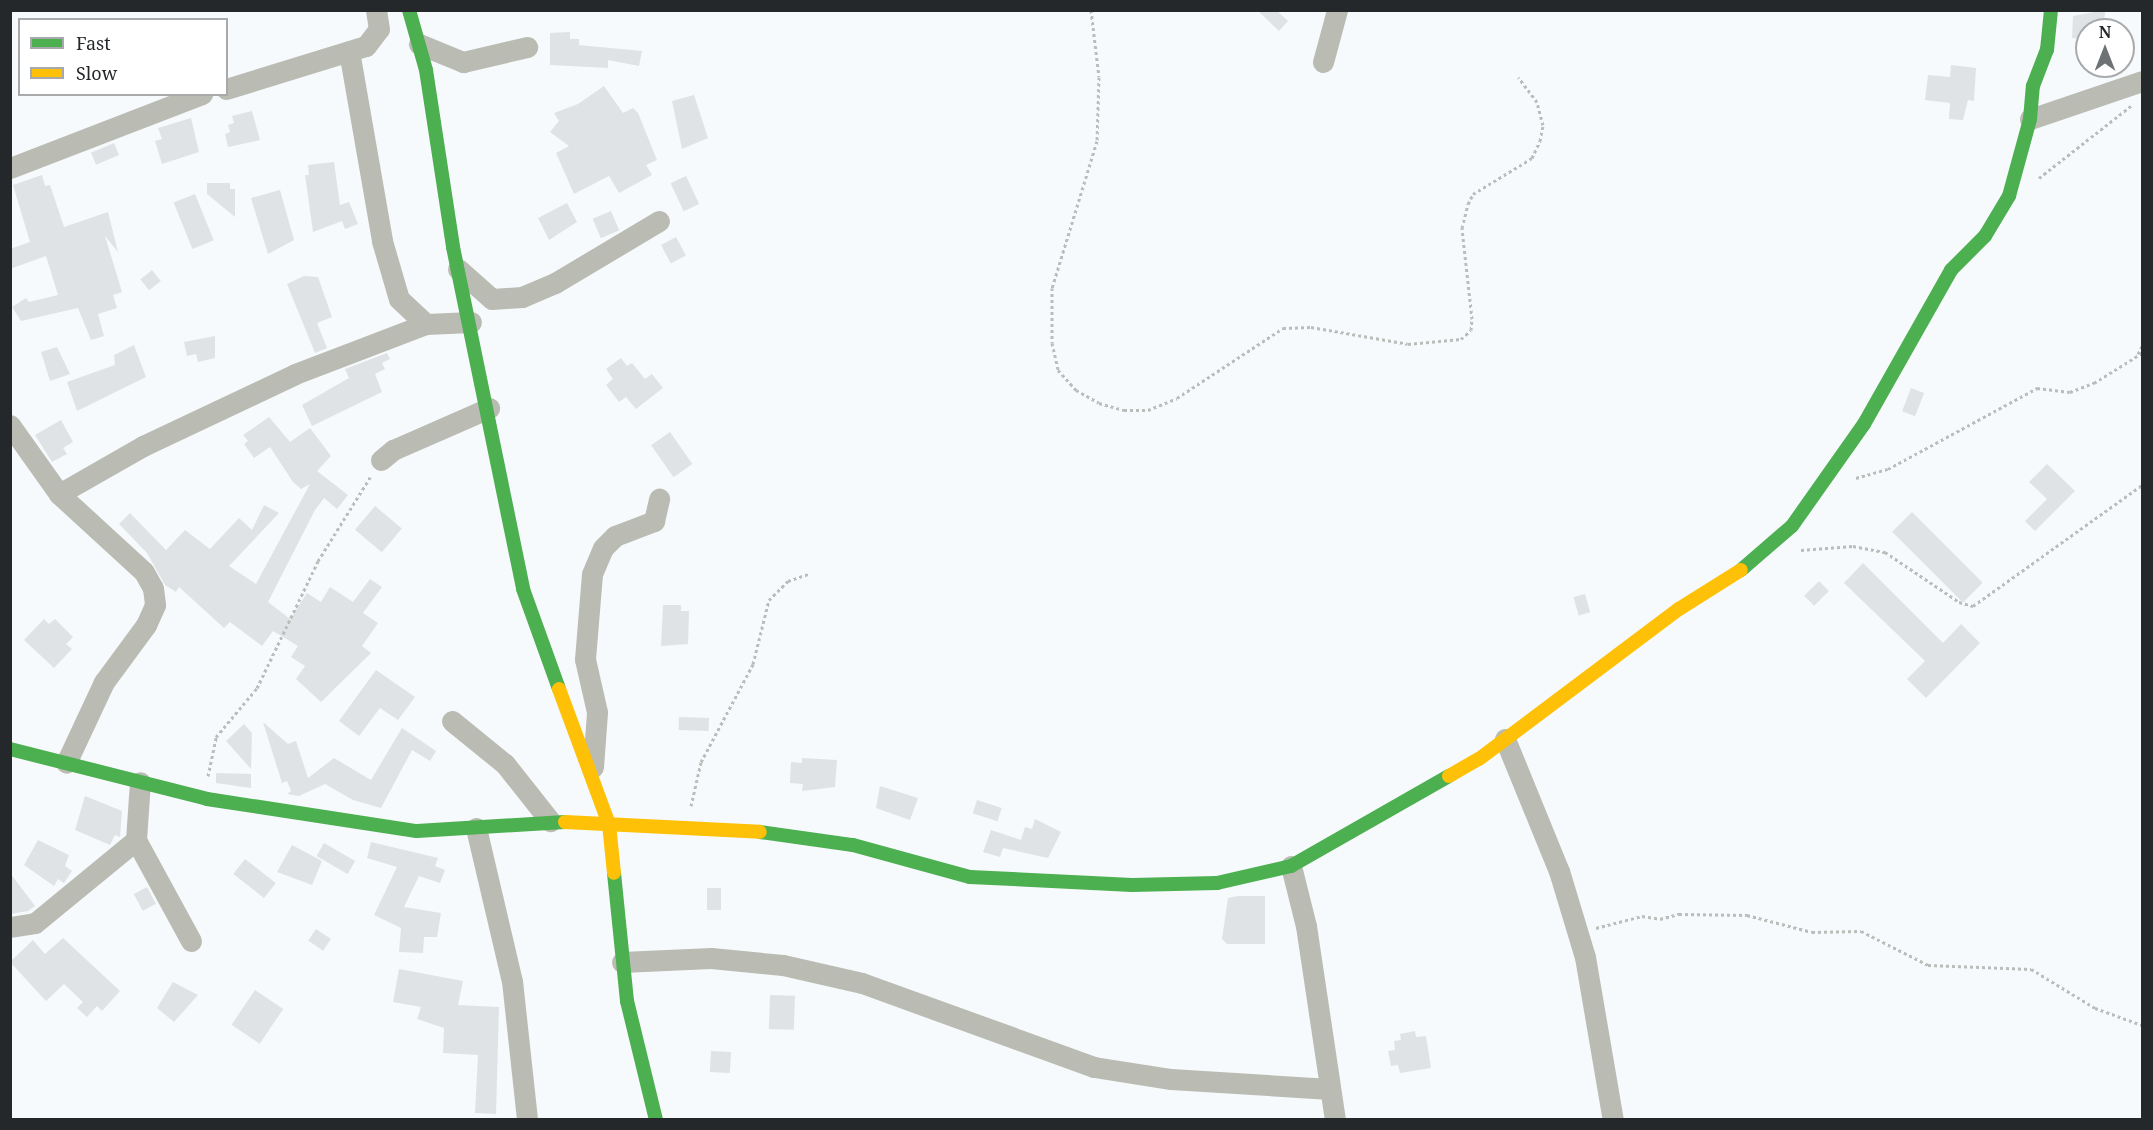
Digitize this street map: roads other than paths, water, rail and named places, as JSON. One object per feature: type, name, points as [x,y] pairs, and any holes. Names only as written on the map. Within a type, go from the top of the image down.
[{"type":"street","points":[[228,87],[349,51],[376,37],[376,10]]},
{"type":"street","points":[[409,10],[419,44],[458,269],[489,408],[523,589],[545,660],[592,771],[609,824],[622,962],[656,1119]]},
{"type":"street","points":[[1323,62],[1337,10]]},
{"type":"street","points":[[10,749],[207,799],[417,831],[550,821],[778,833],[853,845],[970,877],[1132,885],[1217,883],[1291,866],[1505,739],[1679,609],[1763,553],[1792,525],[1839,462],[1924,312],[1951,270],[1985,236],[2009,196],[2030,119],[2051,10]]},
{"type":"street","points":[[419,44],[463,62],[527,47]]},
{"type":"street","points":[[349,51],[391,279],[410,313],[426,324]]},
{"type":"street","points":[[2030,119],[2142,89]]},
{"type":"street","points":[[10,168],[197,96]]},
{"type":"street","points":[[458,269],[492,299],[522,297],[555,283],[659,221]]},
{"type":"street","points":[[59,494],[143,446],[295,374],[426,324],[471,322]]},
{"type":"street","points":[[381,460],[393,450],[489,408]]},
{"type":"street","points":[[10,425],[59,494],[79,516],[144,572],[153,588],[155,605],[104,682],[66,763]]},
{"type":"street","points":[[79,516],[92,476]]},
{"type":"street","points":[[592,771],[597,712],[585,659],[592,574],[603,548],[615,536],[654,521],[659,499]]},
{"type":"street","points":[[452,721],[505,764],[550,821]]},
{"type":"street","points":[[1505,739],[1558,871],[1576,929],[1592,986],[1613,1119]]},
{"type":"street","points":[[140,782],[136,840],[191,941]]},
{"type":"street","points":[[476,828],[512,981],[527,1119]]},
{"type":"street","points":[[10,927],[35,923],[136,840]]},
{"type":"street","points":[[1291,866],[1306,926],[1335,1119]]},
{"type":"street","points":[[622,962],[711,958],[783,965],[862,983],[1094,1067],[1171,1079],[1330,1089]]}]
